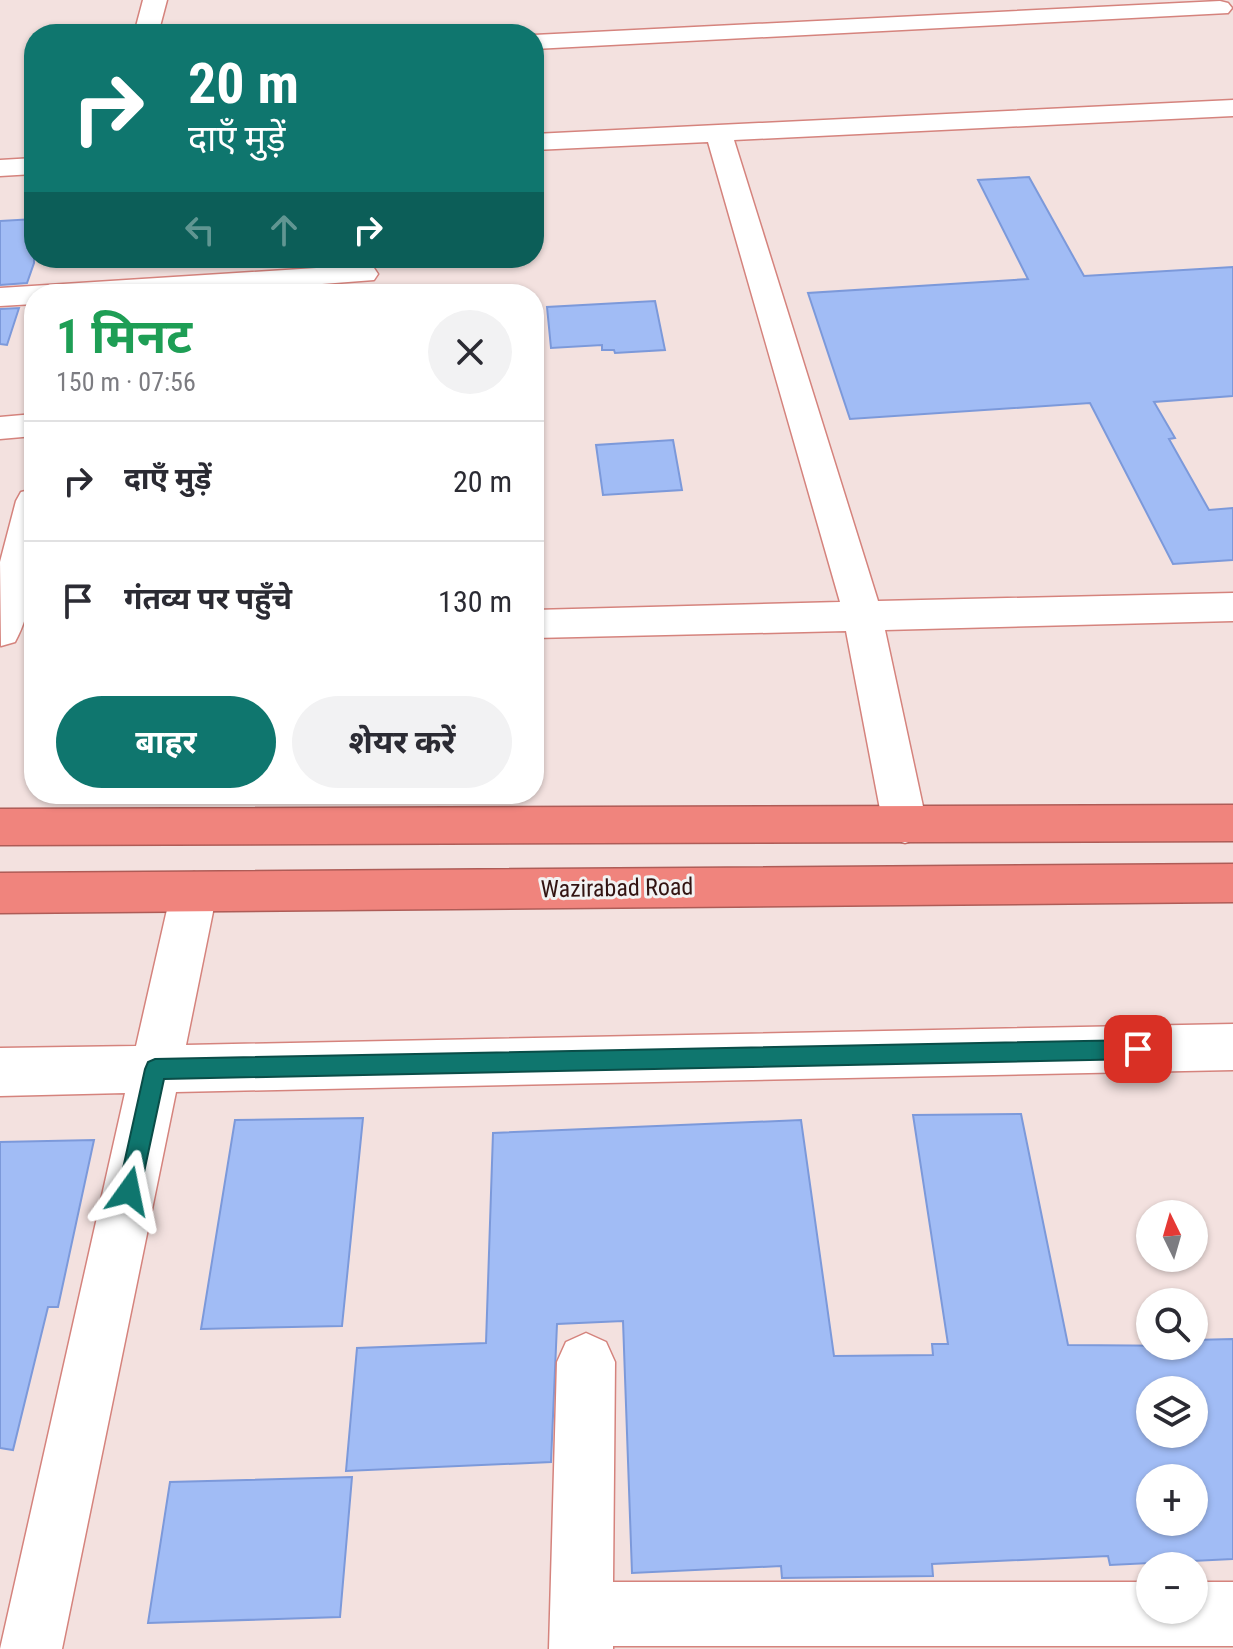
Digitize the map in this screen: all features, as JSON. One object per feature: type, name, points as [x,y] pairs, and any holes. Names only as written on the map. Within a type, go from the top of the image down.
[{"type":"highway","points":[[0,827],[1233,823]]},
{"type":"highway","name":"Wazirabad Road","points":[[0,893],[1233,883]]},
{"type":"street","points":[[149,24],[155,0]]},
{"type":"street","points":[[544,41],[1218,7]]},
{"type":"street","points":[[544,141],[1233,108]]},
{"type":"street","points":[[718,131],[863,616],[905,825]]},
{"type":"street","points":[[0,168],[24,167]]},
{"type":"street","points":[[217,284],[363,274]]},
{"type":"street","points":[[0,297],[24,296]]},
{"type":"street","points":[[0,428],[24,426]]},
{"type":"street","points":[[24,540],[0,632],[24,631]]},
{"type":"street","points":[[544,624],[1233,607]]},
{"type":"street","points":[[30,1649],[194,892]]},
{"type":"street","points":[[0,1072],[1233,1047]]},
{"type":"street","points":[[586,1362],[581,1631],[1233,1614]]},
{"type":"building","points":[[1029,177],[1084,276],[1233,267],[1233,396],[1154,402],[1175,438],[1169,439],[1209,510],[1233,508],[1233,560],[1173,564],[1090,403],[850,419],[808,293],[1028,279],[978,180]]},
{"type":"building","points":[[24,220],[24,268],[32,268],[27,283],[0,285],[0,221]]},
{"type":"building","points":[[655,301],[665,350],[615,353],[614,350],[602,350],[602,345],[551,348],[547,307]]},
{"type":"building","points":[[19,308],[7,345],[0,344],[0,309]]},
{"type":"building","points":[[673,440],[682,490],[603,495],[596,445]]},
{"type":"building","points":[[1021,1114],[1068,1345],[1136,1346],[1136,1360],[1208,1360],[1208,1340],[1233,1339],[1233,1559],[1208,1560],[1208,1552],[1136,1552],[1136,1564],[1110,1565],[1108,1556],[932,1564],[933,1576],[782,1578],[781,1566],[632,1573],[623,1321],[557,1324],[551,1462],[346,1471],[357,1348],[486,1343],[493,1133],[801,1120],[834,1356],[933,1355],[932,1344],[948,1344],[913,1115]]},
{"type":"building","points":[[363,1118],[342,1326],[201,1329],[235,1120]]},
{"type":"building","points":[[94,1140],[58,1307],[48,1307],[13,1450],[0,1448],[0,1142]]},
{"type":"building","points":[[352,1477],[340,1617],[148,1623],[170,1482]]},
{"type":"route","points":[[129,1191],[155,1069],[1138,1049]]}]
